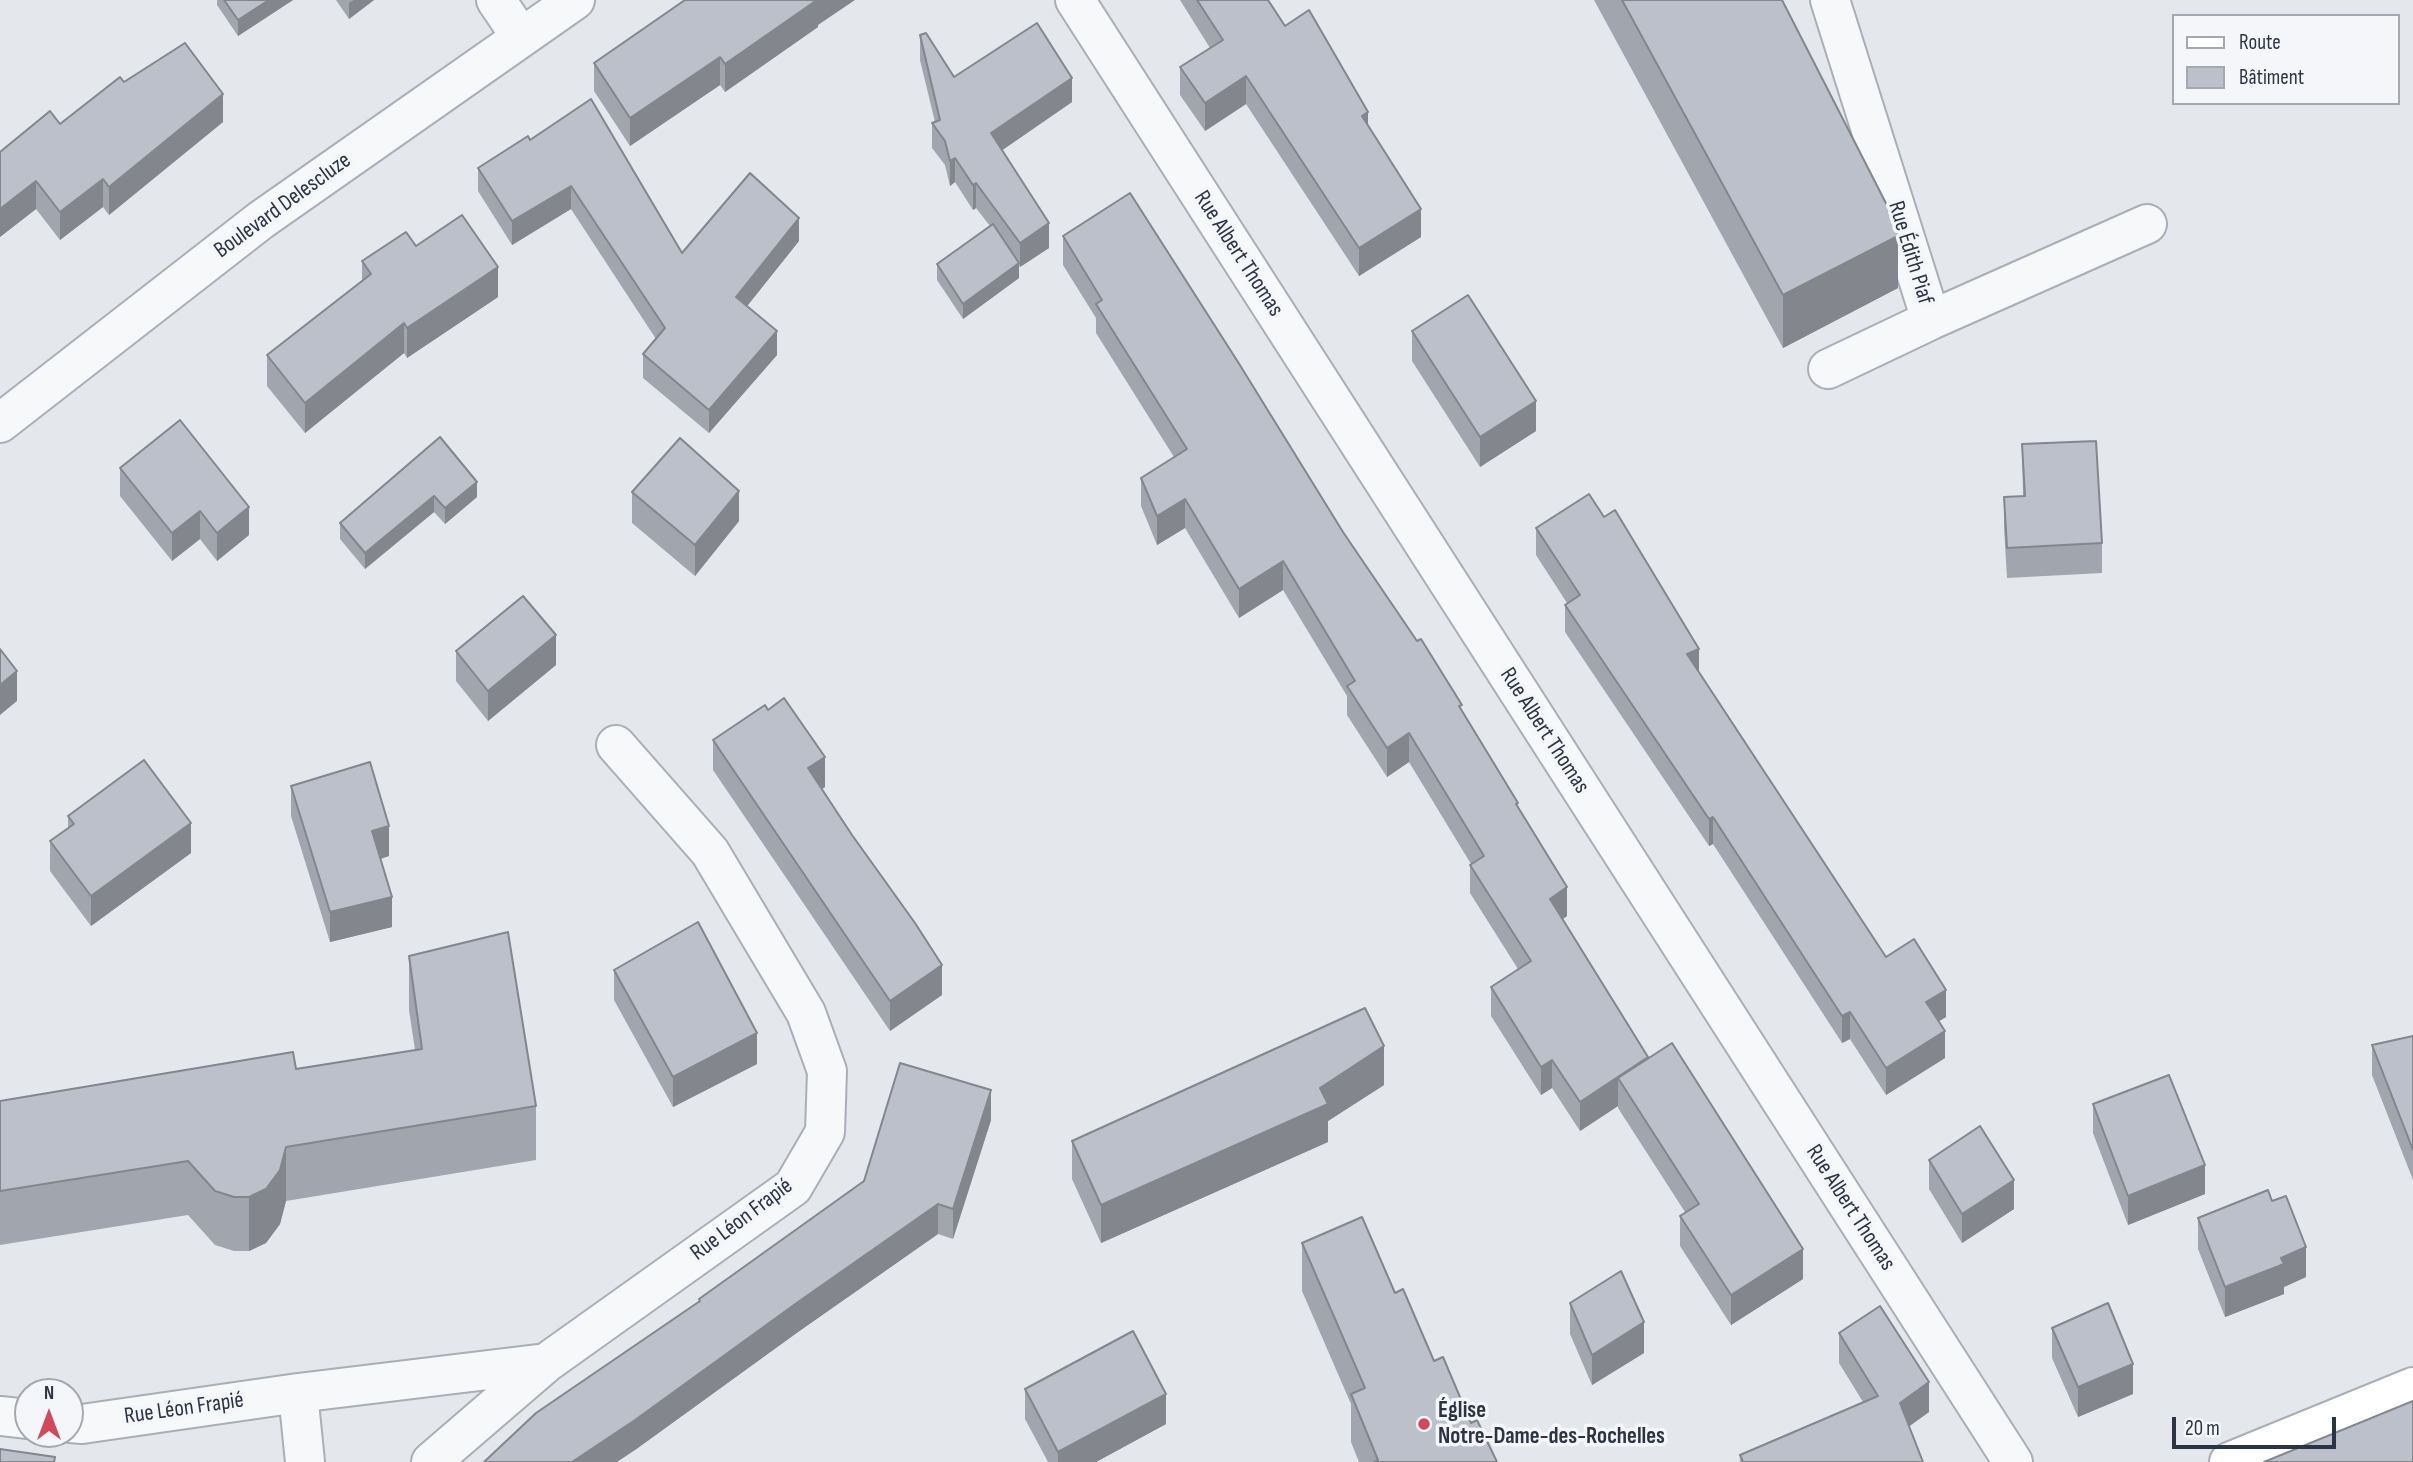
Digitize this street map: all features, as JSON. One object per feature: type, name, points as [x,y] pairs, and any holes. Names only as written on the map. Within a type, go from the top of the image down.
[{"type":"street","points":[[496,0],[521,37]]},
{"type":"street","name":"Boulevard Delescluze","points":[[0,423],[261,220],[575,0]]},
{"type":"street","name":"Rue Albert Thomas","points":[[1075,0],[2013,1462]]},
{"type":"street","name":"Rue Édith Piaf","points":[[1830,0],[1931,320],[2147,224]]},
{"type":"street","points":[[1828,369],[1931,320]]},
{"type":"street","name":"Rue Léon Frapié","points":[[84,1424],[298,1393],[546,1363],[793,1187],[825,1132],[827,1071],[806,1013],[710,852],[615,745]]},
{"type":"street","points":[[431,1462],[546,1363]]},
{"type":"street","points":[[2229,1462],[2413,1387]]},
{"type":"street","points":[[298,1393],[305,1462]]},
{"type":"building","points":[[224,0],[269,0],[238,20]]},
{"type":"building","points":[[685,0],[817,0],[725,64],[720,57],[630,118],[594,63]]},
{"type":"building","points":[[1197,0],[1268,0],[1285,26],[1309,10],[1368,112],[1362,116],[1421,209],[1359,248],[1246,76],[1205,103],[1180,67],[1223,40]]},
{"type":"building","points":[[1622,0],[1782,0],[1891,213],[1898,236],[1783,295]]},
{"type":"building","points":[[1037,23],[1072,78],[991,133],[1049,223],[1020,243],[976,183],[973,185],[955,158],[950,161],[945,141],[932,123],[940,120],[920,35],[926,33],[954,77]]},
{"type":"building","points":[[185,43],[223,94],[109,187],[103,179],[60,212],[36,181],[0,209],[0,152],[50,111],[60,124],[120,77],[124,82]]},
{"type":"building","points":[[591,99],[682,253],[750,173],[799,218],[736,297],[777,331],[709,410],[643,354],[665,328],[571,186],[512,221],[478,168],[528,136],[530,140]]},
{"type":"building","points":[[1130,193],[1343,532],[1417,641],[1421,639],[1567,887],[1550,899],[1648,1057],[1580,1102],[1552,1060],[1541,1067],[1491,987],[1531,961],[1470,865],[1484,856],[1409,733],[1387,748],[1347,686],[1355,681],[1283,561],[1239,589],[1185,499],[1157,516],[1141,478],[1187,449],[1096,304],[1102,300],[1063,236]]},
{"type":"building","points":[[462,215],[498,267],[407,328],[404,323],[305,403],[267,355],[371,274],[362,261],[406,232],[416,246]]},
{"type":"building","points":[[993,224],[1019,263],[963,304],[937,264]]},
{"type":"building","points":[[1468,295],[1536,401],[1480,437],[1412,331]]},
{"type":"building","points":[[180,420],[249,507],[217,533],[200,511],[172,533],[120,468]]},
{"type":"building","points":[[440,437],[477,482],[445,508],[434,496],[365,553],[340,523]]},
{"type":"building","points":[[680,438],[739,491],[695,545],[632,492]]},
{"type":"building","points":[[2096,441],[2102,543],[2007,548],[2004,497],[2025,496],[2022,444]]},
{"type":"building","points":[[1589,494],[1604,517],[1615,510],[1699,649],[1687,654],[1886,957],[1914,939],[1946,990],[1926,1002],[1945,1031],[1886,1068],[1850,1012],[1842,1016],[1713,817],[1709,819],[1565,605],[1580,595],[1536,528]]},
{"type":"building","points":[[523,596],[556,635],[488,691],[456,651]]},
{"type":"building","points":[[0,649],[17,671],[0,685]]},
{"type":"building","points":[[784,698],[825,757],[808,768],[942,965],[890,1001],[713,740],[765,705],[768,710]]},
{"type":"building","points":[[144,760],[191,823],[91,896],[50,841],[74,824],[68,816]]},
{"type":"building","points":[[370,762],[389,826],[372,831],[392,897],[330,912],[291,786]]},
{"type":"building","points":[[698,922],[757,1033],[673,1077],[614,970]]},
{"type":"building","points":[[508,932],[536,1106],[286,1147],[280,1170],[266,1189],[249,1197],[234,1197],[215,1191],[188,1161],[0,1191],[0,1101],[293,1052],[296,1069],[422,1049],[409,956]]},
{"type":"building","points":[[1365,1008],[1384,1046],[1320,1088],[1328,1104],[1101,1205],[1072,1141]]},
{"type":"building","points":[[2413,1036],[2413,1150],[2372,1045]]},
{"type":"building","points":[[1672,1043],[1803,1249],[1731,1295],[1680,1216],[1699,1204],[1618,1078]]},
{"type":"building","points":[[900,1063],[991,1090],[953,1209],[938,1204],[572,1462],[484,1462],[536,1413],[700,1301],[699,1299],[864,1181]]},
{"type":"building","points":[[2169,1075],[2205,1165],[2128,1196],[2093,1104]]},
{"type":"building","points":[[1980,1126],[2014,1180],[1962,1214],[1929,1160]]},
{"type":"building","points":[[2268,1190],[2272,1201],[2286,1196],[2306,1247],[2281,1258],[2284,1264],[2225,1287],[2198,1218]]},
{"type":"building","points":[[1362,1217],[1395,1293],[1403,1289],[1434,1361],[1443,1357],[1471,1423],[1477,1420],[1497,1462],[1374,1462],[1378,1460],[1351,1394],[1365,1388],[1302,1243]]},
{"type":"building","points":[[1621,1271],[1644,1322],[1592,1355],[1570,1303]]},
{"type":"building","points":[[2108,1303],[2133,1364],[2078,1387],[2052,1328]]},
{"type":"building","points":[[1880,1306],[1929,1382],[1900,1403],[1923,1462],[1743,1462],[1740,1455],[1878,1396],[1839,1333]]},
{"type":"building","points":[[1133,1331],[1166,1394],[1058,1452],[1025,1389]]},
{"type":"building","points":[[2413,1401],[2413,1462],[2264,1462]]},
{"type":"building","points":[[0,1449],[55,1457],[54,1462],[0,1462]]},
{"type":"place","name":"Église Notre-Dame-des-Rochelles","points":[[1424,1424]]}]
